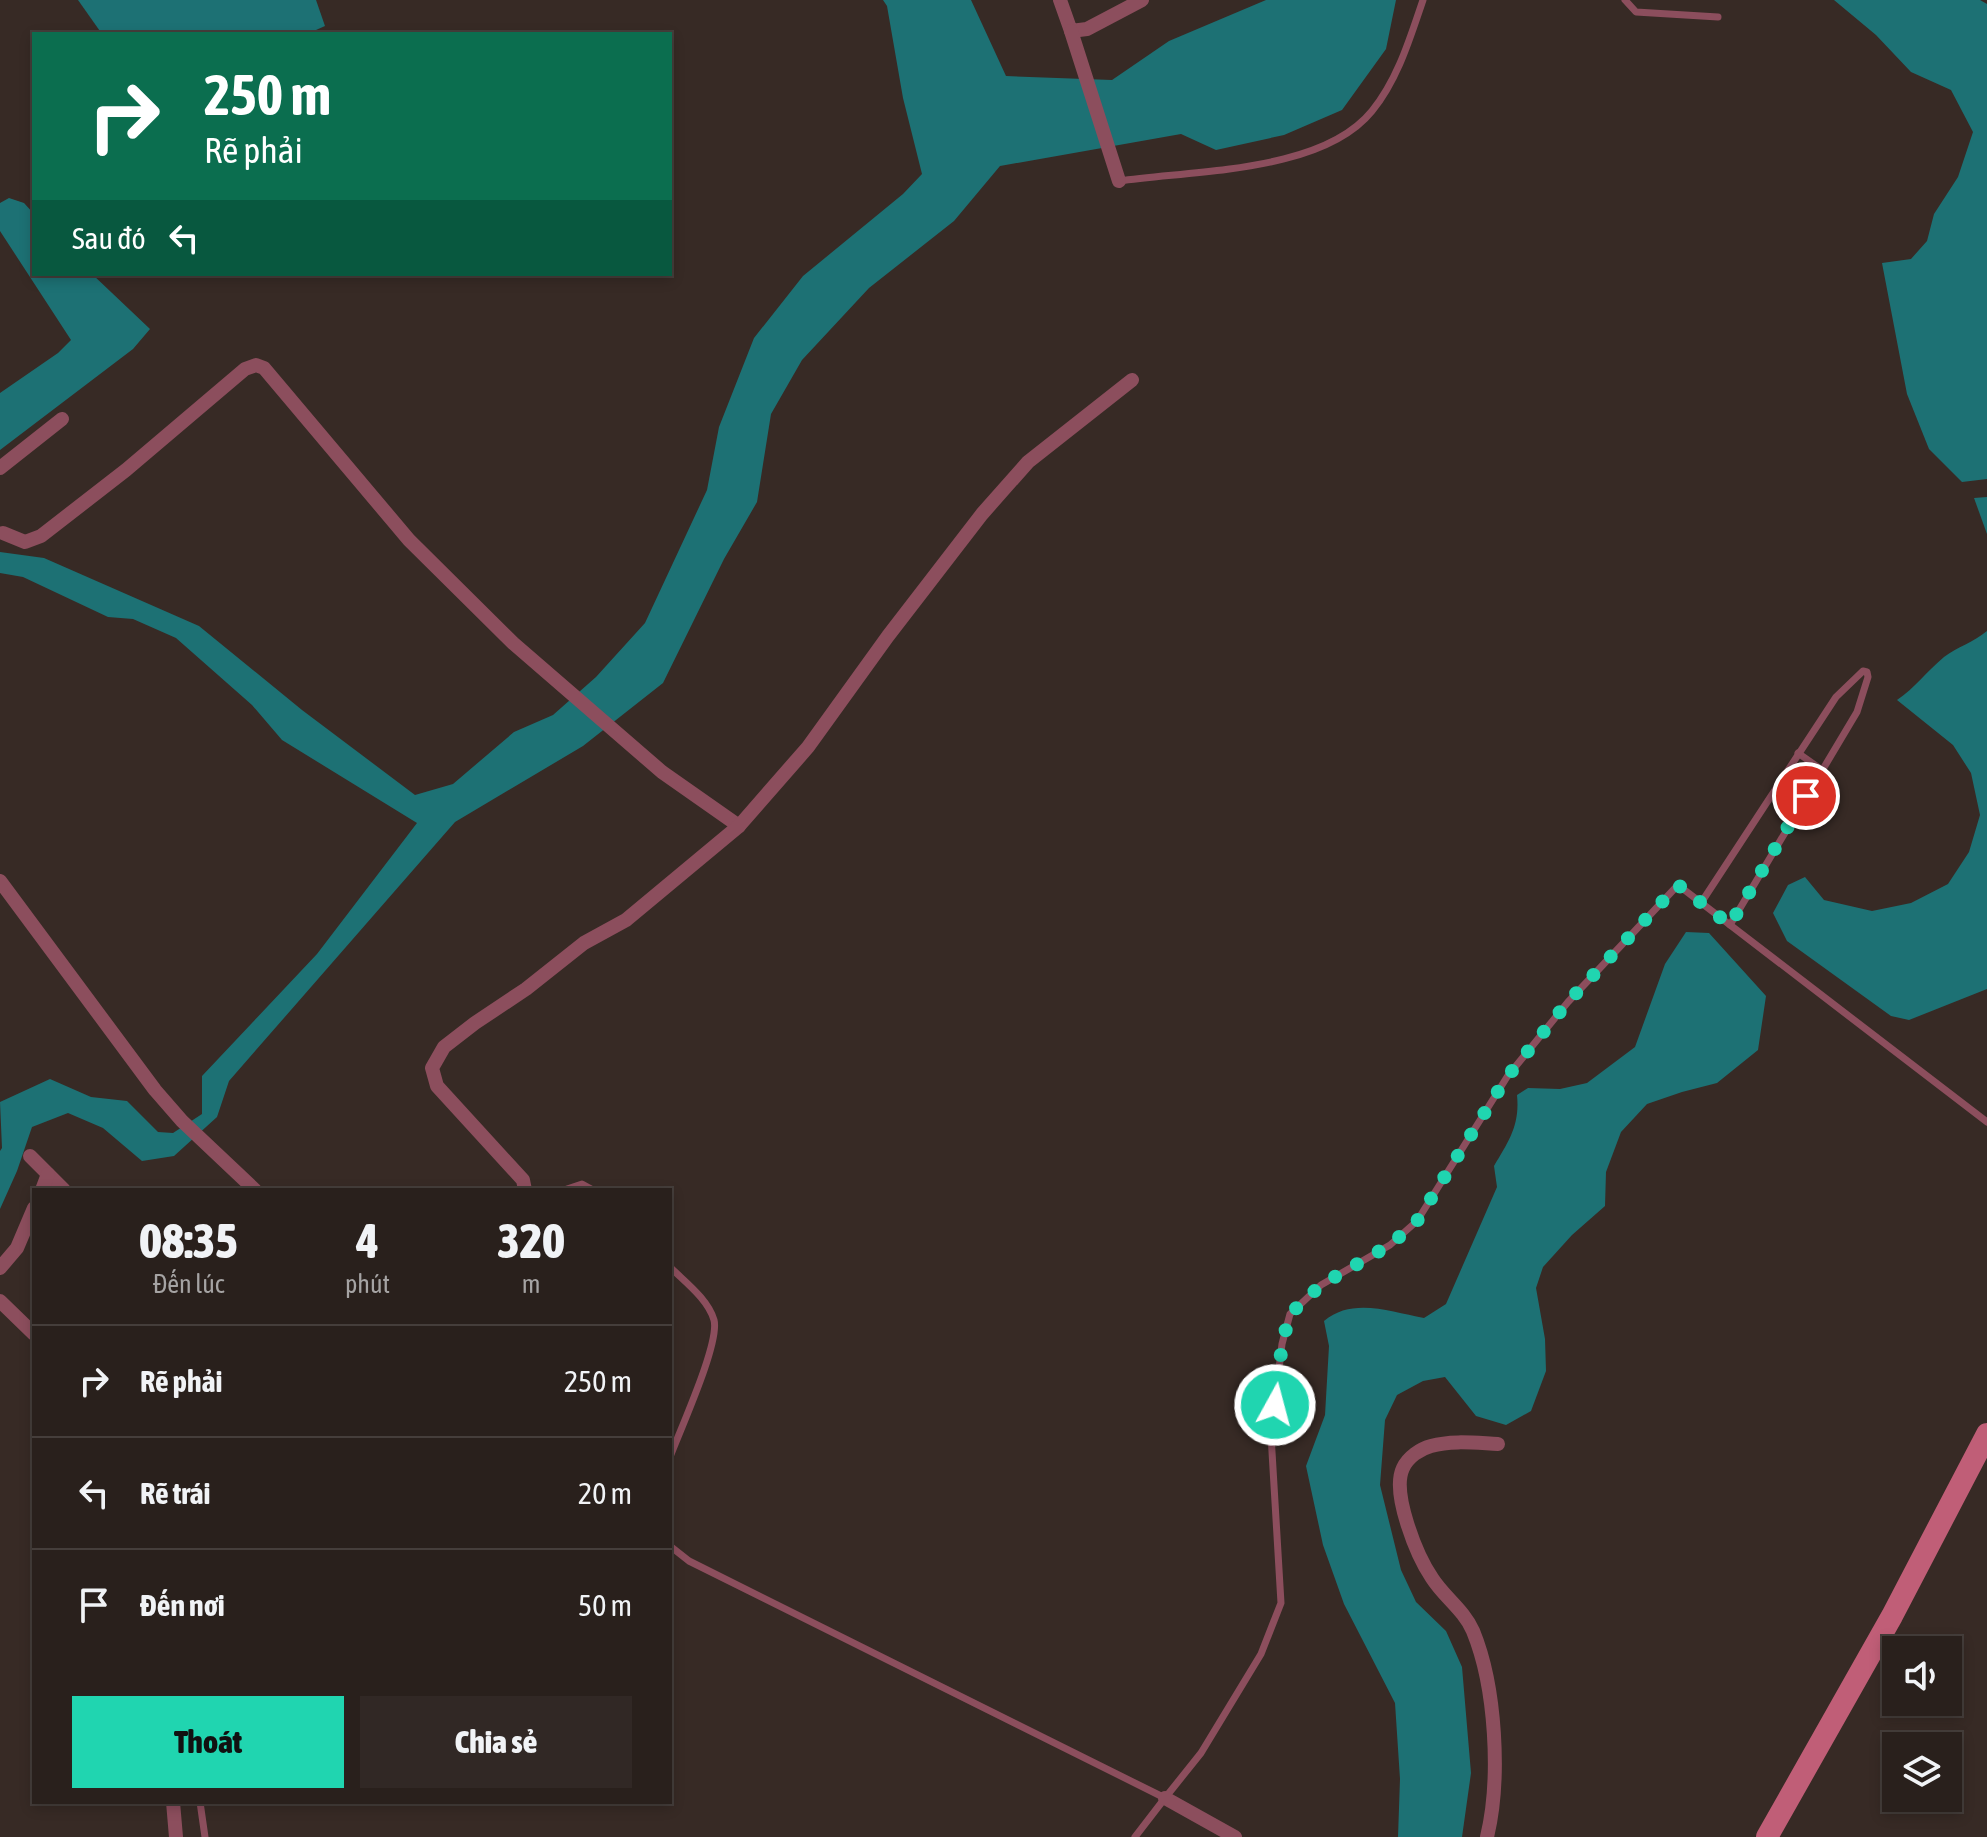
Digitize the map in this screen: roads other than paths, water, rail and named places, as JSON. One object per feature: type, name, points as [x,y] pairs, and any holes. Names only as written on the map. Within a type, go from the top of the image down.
[{"type":"street","points":[[1060,0],[1119,181]]},
{"type":"street","points":[[1071,31],[1087,29],[1142,0]]},
{"type":"street","points":[[3,533],[25,542],[41,536],[126,470],[245,369],[256,365],[264,368],[409,540],[513,643],[621,739],[739,826]]},
{"type":"street","points":[[525,1188],[523,1180],[437,1086],[432,1068],[444,1047],[584,943],[626,920],[739,826],[808,747],[982,514],[1028,462],[1132,380]]},
{"type":"street","points":[[0,468],[62,419]]},
{"type":"street","points":[[0,881],[146,1078],[182,1121],[253,1188]]},
{"type":"street","points":[[30,1156],[62,1188]]},
{"type":"street","points":[[43,1188],[48,1174]]},
{"type":"street","points":[[0,1268],[17,1248],[32,1213]]},
{"type":"street","points":[[0,1301],[32,1332]]},
{"type":"street","points":[[1767,1837],[1892,1616],[1987,1434]]},
{"type":"street","points":[[1487,1837],[1492,1815],[1495,1760],[1487,1679],[1466,1617],[1432,1578],[1416,1550],[1399,1483],[1402,1469],[1411,1456],[1430,1446],[1459,1442],[1498,1444]]},
{"type":"street","points":[[1165,1798],[1235,1837]]},
{"type":"street","points":[[173,1804],[176,1837]]},
{"type":"lane","points":[[1119,181],[1215,172],[1261,163],[1342,138],[1371,112],[1391,81],[1409,42],[1423,0]]},
{"type":"lane","points":[[1625,0],[1636,12],[1718,17]]},
{"type":"lane","points":[[1701,903],[1836,697],[1855,677],[1863,671],[1867,672],[1857,712],[1730,925]]},
{"type":"lane","points":[[1798,753],[1822,770]]},
{"type":"lane","points":[[1135,1837],[1201,1753],[1261,1654],[1281,1603],[1271,1435],[1282,1344],[1290,1314],[1321,1285],[1390,1245],[1417,1221],[1507,1077],[1568,1002],[1678,885],[1987,1122]]},
{"type":"lane","points":[[570,1188],[582,1184],[589,1188]]},
{"type":"lane","points":[[672,1269],[703,1300],[715,1321],[713,1344],[672,1452]]},
{"type":"lane","points":[[672,1548],[689,1561],[1165,1798]]},
{"type":"lane","points":[[200,1804],[205,1837]]},
{"type":"water","points":[[78,0],[316,0],[325,26],[312,32],[101,32]]},
{"type":"water","points":[[883,0],[971,0],[1006,76],[1112,80],[1169,41],[1266,0],[1396,0],[1386,49],[1342,110],[1284,135],[1216,150],[1181,134],[1000,166],[954,221],[869,288],[802,360],[771,414],[757,502],[724,559],[663,683],[583,746],[455,822],[229,1081],[217,1117],[174,1156],[142,1161],[103,1128],[68,1113],[32,1127],[0,1209],[0,1102],[50,1079],[91,1097],[127,1101],[158,1132],[173,1133],[202,1114],[202,1076],[317,954],[417,823],[282,740],[252,705],[176,638],[133,619],[108,617],[23,577],[0,573],[0,552],[44,558],[199,626],[302,710],[415,795],[453,784],[514,732],[553,715],[596,677],[645,623],[707,490],[719,427],[754,338],[803,276],[903,194],[922,174],[903,98],[887,6]]},
{"type":"water","points":[[1834,0],[1980,0],[1987,4],[1987,479],[1962,482],[1929,449],[1907,394],[1882,263],[1911,259],[1927,241],[1934,214],[1958,177],[1973,132],[1951,90],[1911,72],[1876,35]]},
{"type":"water","points":[[9,198],[24,203],[32,212],[32,276],[94,276],[150,329],[133,349],[0,450],[0,393],[58,353],[71,340],[0,231],[0,203]]},
{"type":"water","points":[[1987,497],[1987,534],[1974,498]]},
{"type":"water","points":[[1987,631],[1987,989],[1909,1020],[1891,1016],[1787,941],[1773,913],[1788,885],[1805,877],[1824,900],[1872,911],[1911,903],[1948,884],[1969,852],[1980,815],[1971,773],[1953,745],[1897,700],[1944,657]]},
{"type":"water","points":[[1686,932],[1709,933],[1766,996],[1758,1050],[1717,1083],[1647,1104],[1621,1132],[1606,1172],[1605,1206],[1572,1235],[1543,1267],[1536,1288],[1545,1339],[1546,1371],[1531,1411],[1506,1425],[1476,1416],[1445,1377],[1423,1381],[1397,1395],[1385,1420],[1380,1485],[1401,1570],[1416,1602],[1446,1631],[1462,1667],[1471,1773],[1462,1837],[1398,1837],[1400,1779],[1395,1703],[1344,1604],[1323,1545],[1306,1466],[1325,1415],[1329,1346],[1324,1321],[1335,1314],[1359,1308],[1424,1318],[1446,1304],[1497,1187],[1494,1166],[1515,1124],[1517,1095],[1528,1088],[1560,1089],[1587,1083],[1635,1047],[1665,964]]}]
